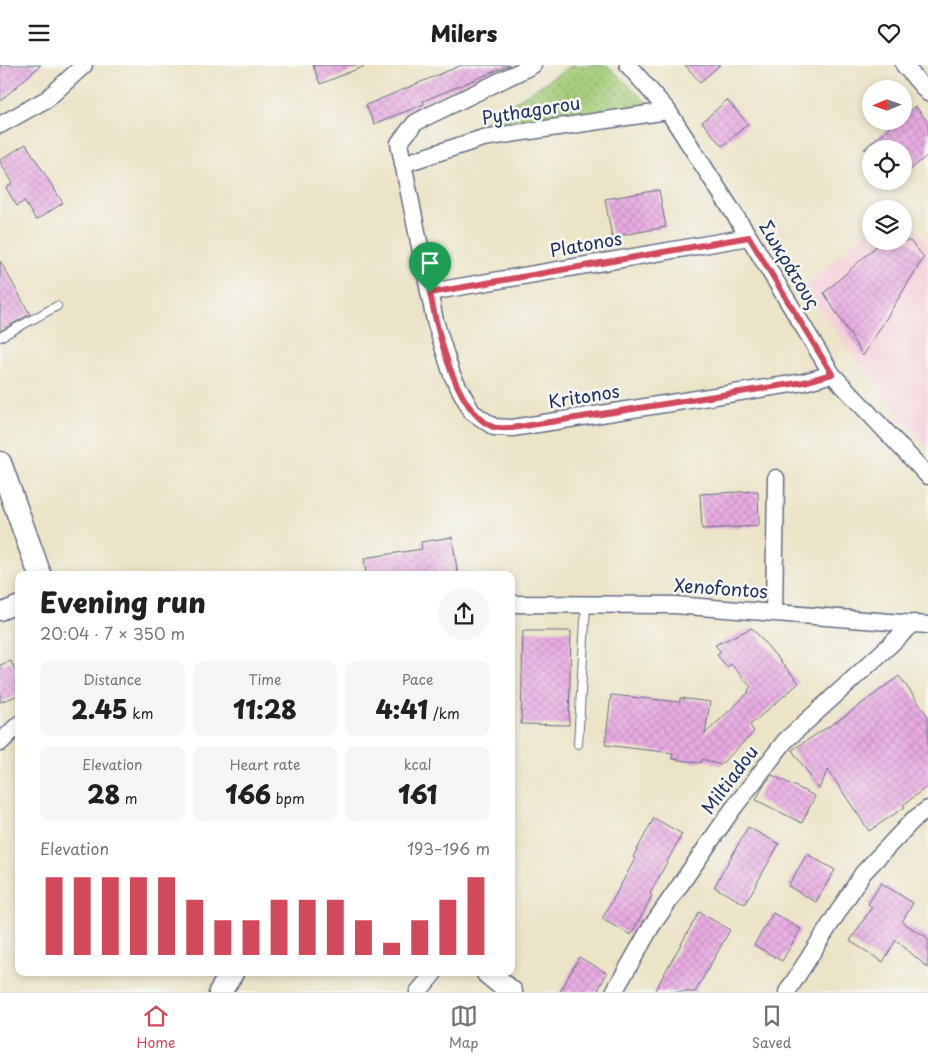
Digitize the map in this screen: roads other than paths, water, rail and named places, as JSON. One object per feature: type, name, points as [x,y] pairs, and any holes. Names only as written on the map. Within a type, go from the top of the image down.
[{"type":"main road","points":[[0,463],[39,571]]},
{"type":"main road","points":[[220,992],[230,976]]},
{"type":"main road","points":[[492,976],[511,992]]},
{"type":"street","points":[[0,125],[47,99],[84,65]]},
{"type":"street","name":"Kritonos","points":[[532,65],[415,123],[399,143],[435,321],[452,375],[472,412],[494,427],[522,427],[804,382],[832,374]]},
{"type":"street","points":[[904,65],[926,87]]},
{"type":"street","name":"Σωκράτους","points":[[631,66],[668,111],[749,237],[832,374],[928,476]]},
{"type":"street","name":"Pythagorou","points":[[403,164],[484,138],[668,111]]},
{"type":"street","name":"Platonos","points":[[430,293],[749,237]]},
{"type":"street","points":[[774,613],[776,478]]},
{"type":"street","name":"Xenofontos","points":[[515,604],[675,605],[921,624]]},
{"type":"street","points":[[0,612],[15,606]]},
{"type":"street","name":"Miltiadou","points":[[614,992],[651,927],[732,810],[785,741],[921,624]]},
{"type":"street","points":[[0,743],[15,728]]},
{"type":"street","points":[[787,992],[862,873],[913,820],[928,809]]},
{"type":"street","points":[[418,992],[431,976]]},
{"type":"lane","points":[[0,337],[57,305]]},
{"type":"lane","points":[[578,744],[586,604]]}]
